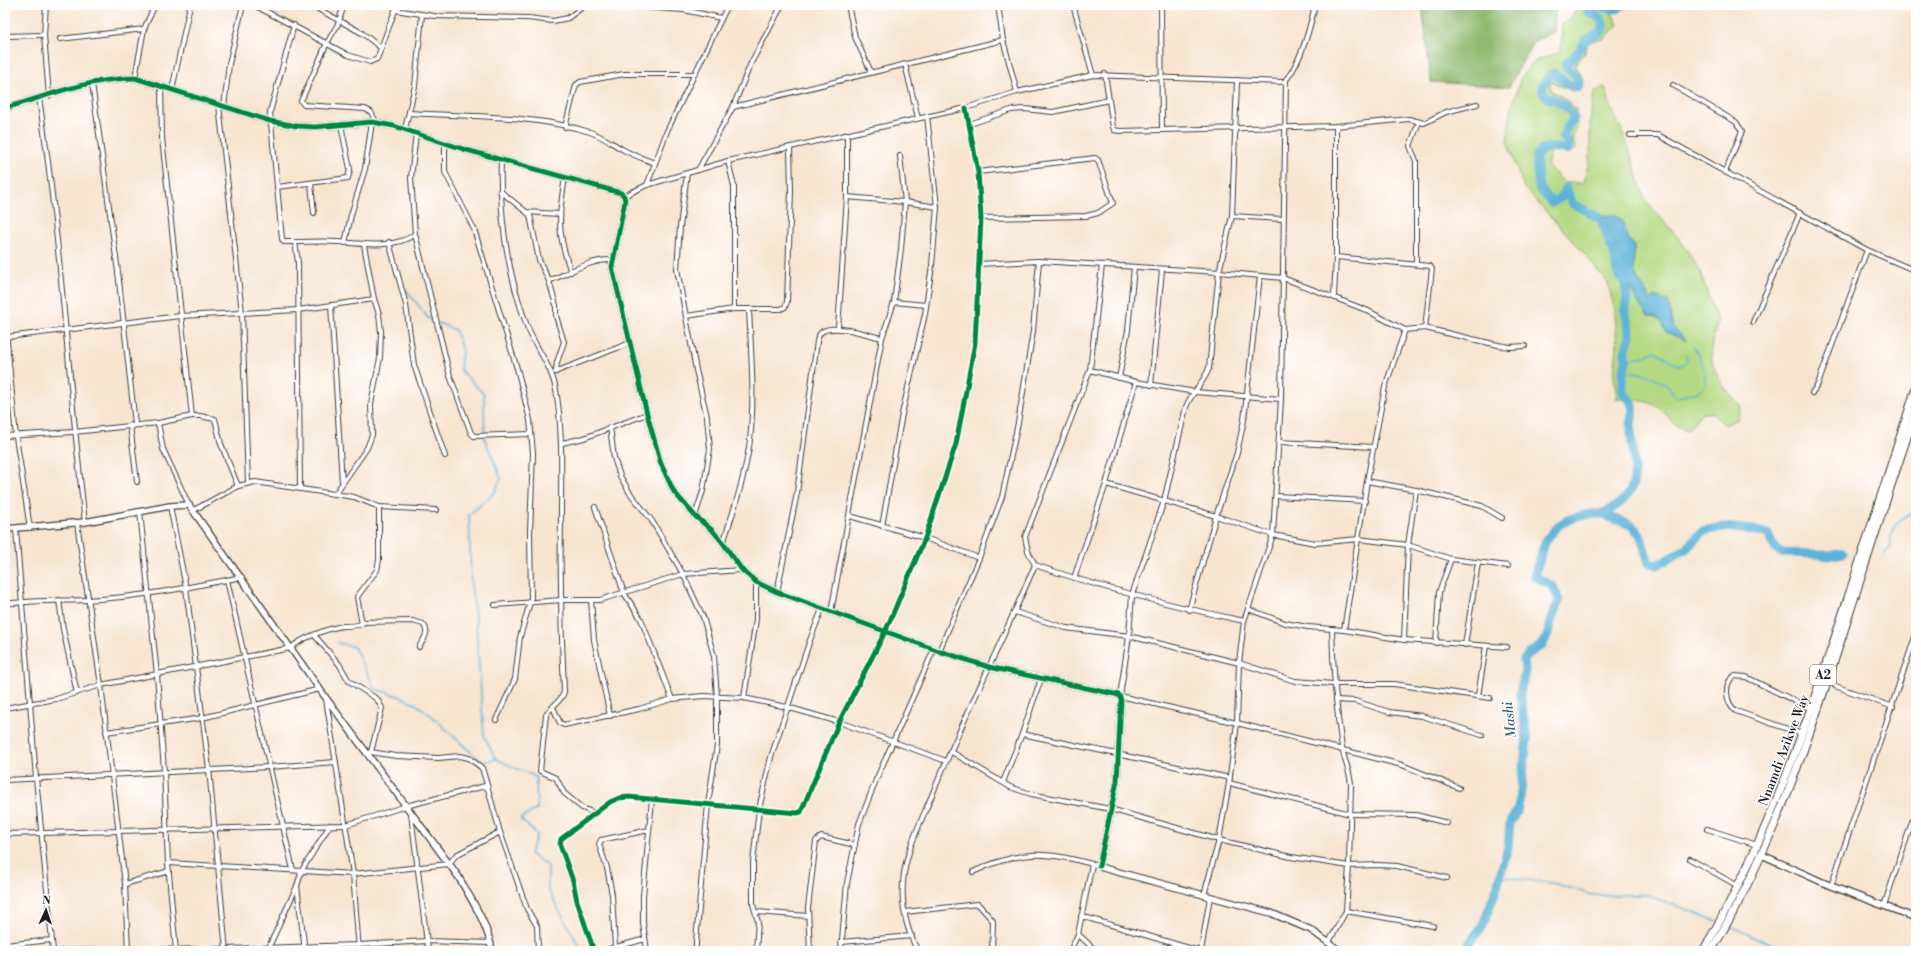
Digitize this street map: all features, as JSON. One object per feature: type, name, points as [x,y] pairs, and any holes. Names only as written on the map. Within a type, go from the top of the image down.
[{"type":"highway","name":"Nnamdi Azikwe Way","points":[[1703,951],[1782,806],[1816,720],[1916,388]]},
{"type":"highway","name":"Nnamdi Azikwe Way","points":[[1711,951],[1742,894],[1811,709],[1890,477],[1916,410]]},
{"type":"street","points":[[46,5],[44,35],[45,70],[49,96]]},
{"type":"street","points":[[135,78],[144,29],[155,5]]},
{"type":"street","points":[[172,90],[190,5]]},
{"type":"street","points":[[243,5],[231,52],[221,106],[242,313],[248,483]]},
{"type":"street","points":[[254,5],[348,54],[370,62],[377,59],[397,5]]},
{"type":"street","points":[[311,5],[362,32],[381,48]]},
{"type":"street","points":[[344,5],[340,20],[327,43],[302,95],[302,103],[365,109],[371,112],[374,122],[365,170],[345,243]]},
{"type":"street","points":[[395,10],[422,15],[562,20],[585,5]]},
{"type":"street","points":[[616,5],[684,7],[721,18]]},
{"type":"street","points":[[647,185],[667,131],[728,5]]},
{"type":"street","points":[[698,170],[733,107],[751,63],[782,5]]},
{"type":"street","points":[[848,5],[855,36],[871,72]]},
{"type":"street","points":[[904,5],[912,5]]},
{"type":"street","points":[[998,5],[1003,40],[1017,92]]},
{"type":"street","points":[[1073,5],[1093,74]]},
{"type":"street","points":[[1162,5],[1162,130]]},
{"type":"street","points":[[1204,895],[1219,840],[1230,778],[1237,723],[1239,663],[1244,621],[1273,535],[1281,398],[1286,80],[1308,35],[1315,5]]},
{"type":"street","points":[[405,129],[415,86],[422,15]]},
{"type":"street","points":[[294,25],[271,104],[270,121],[282,239],[284,242],[345,243],[364,245],[405,240],[415,234]]},
{"type":"street","points":[[60,39],[144,29]]},
{"type":"street","points":[[5,36],[44,35]]},
{"type":"street","points":[[733,107],[1003,40]]},
{"type":"street","points":[[905,64],[918,118]]},
{"type":"street","points":[[566,127],[576,85],[580,82],[624,74],[694,74]]},
{"type":"street","points":[[624,196],[647,185],[728,161],[966,108],[1017,92],[1093,74],[1282,82],[1286,80]]},
{"type":"street","points":[[1105,74],[1114,130],[1285,128],[1336,126],[1408,119],[1424,123],[1437,115],[1476,104]]},
{"type":"street","points":[[5,108],[92,83],[119,78],[135,78],[270,121],[303,127],[374,122],[405,129],[501,160],[565,178],[616,190],[624,196]]},
{"type":"street","points":[[1099,866],[1117,781],[1120,754],[1120,696],[1129,636],[1132,595],[1164,500],[1186,407],[1194,392],[1206,377],[1209,368],[1219,272],[1232,216],[1237,80]]},
{"type":"street","points":[[92,83],[117,265],[137,482]]},
{"type":"street","points":[[1673,85],[1736,122],[1740,127],[1742,132],[1725,172]]},
{"type":"street","points":[[161,87],[162,138],[180,316],[192,416]]},
{"type":"street","points":[[40,98],[49,161],[74,432],[85,522]]},
{"type":"street","points":[[970,124],[1011,110],[1024,109],[1053,112],[1109,100]]},
{"type":"street","points":[[594,951],[577,901],[573,881],[560,845],[561,839],[595,813],[619,798],[652,799],[801,812],[804,808],[839,722],[886,630],[925,538],[956,444],[975,343],[981,218],[978,172],[966,108]]},
{"type":"street","points":[[409,113],[518,118],[566,127],[606,138],[622,149],[656,163]]},
{"type":"street","points":[[882,526],[902,414],[926,305],[932,266],[937,207],[927,116]]},
{"type":"street","points":[[1416,264],[1416,161],[1410,146],[1419,122]]},
{"type":"street","points":[[277,187],[312,184],[348,178],[350,170],[341,125]]},
{"type":"street","points":[[1334,296],[1336,257],[1336,126]]},
{"type":"street","points":[[416,133],[411,178],[415,234],[450,376],[474,436],[481,437],[531,434]]},
{"type":"street","points":[[838,328],[847,198],[847,134]]},
{"type":"street","points":[[1630,135],[1658,135],[1867,250],[1916,271]]},
{"type":"street","points":[[445,143],[445,172],[474,229],[518,372],[530,420],[533,453],[530,532],[530,603],[520,637],[515,679],[496,720]]},
{"type":"street","points":[[686,316],[734,309],[781,309],[787,305],[791,191],[790,147]]},
{"type":"street","points":[[831,612],[882,338],[894,302],[905,202],[900,156]]},
{"type":"street","points":[[978,172],[1095,158],[1098,160],[1113,203],[1098,213],[1086,216],[981,218]]},
{"type":"street","points":[[501,160],[500,191],[506,250],[527,327],[551,374],[556,394],[562,443],[561,600],[564,692],[563,697],[548,710],[546,715],[540,771],[556,778],[561,790],[582,808],[595,813]]},
{"type":"street","points":[[728,161],[734,186],[734,309]]},
{"type":"street","points":[[687,173],[677,254],[677,268],[707,417],[710,449],[703,491],[695,516]]},
{"type":"street","points":[[565,178],[559,214],[559,232],[563,250],[571,272]]},
{"type":"street","points":[[312,184],[314,213]]},
{"type":"street","points":[[500,191],[530,216],[539,260],[556,305],[557,322],[564,342],[557,362],[556,372]]},
{"type":"street","points":[[624,196],[624,211],[612,267],[646,414],[661,464],[674,492],[695,516],[713,531],[723,542],[733,559],[742,570],[756,582],[777,592],[831,612],[989,667],[1237,723],[1402,765],[1459,788]]},
{"type":"street","points":[[847,198],[905,202],[937,207]]},
{"type":"street","points":[[527,212],[559,214]]},
{"type":"street","points":[[1753,322],[1800,213]]},
{"type":"street","points":[[1232,216],[1283,219]]},
{"type":"street","points":[[295,242],[298,262],[300,488]]},
{"type":"street","points":[[389,242],[406,305],[414,365],[445,456]]},
{"type":"street","points":[[335,494],[371,442],[371,404],[380,358],[381,332],[379,314],[374,299],[364,245]]},
{"type":"street","points":[[1812,393],[1818,384],[1867,250]]},
{"type":"street","points":[[1336,257],[1430,266],[1432,269],[1425,328]]},
{"type":"street","points":[[548,281],[601,259],[613,260]]},
{"type":"street","points":[[978,264],[1039,261],[1162,270],[1219,272],[1283,278],[1334,296],[1405,330],[1425,328],[1498,345],[1510,347],[1525,346]]},
{"type":"street","points":[[841,951],[847,883],[859,824],[893,742],[979,558],[1002,497],[1018,423],[1033,332],[1039,261]]},
{"type":"street","points":[[1102,265],[1090,370],[1025,537],[1028,551],[1036,564],[1074,578],[1189,610],[1244,621]]},
{"type":"street","points":[[1119,378],[1128,330],[1134,267]]},
{"type":"street","points":[[1151,384],[1162,270]]},
{"type":"street","points":[[1189,610],[1216,516],[1237,453],[1244,420],[1260,276]]},
{"type":"street","points":[[7,337],[180,316],[298,310],[374,299]]},
{"type":"street","points":[[894,302],[926,305]]},
{"type":"street","points":[[331,305],[342,483]]},
{"type":"street","points":[[723,542],[733,514],[750,440],[753,392],[749,309]]},
{"type":"street","points":[[5,321],[16,437],[30,528]]},
{"type":"street","points":[[777,592],[797,493],[819,334],[824,330],[838,328],[882,338]]},
{"type":"street","points":[[1344,630],[1367,481],[1385,387],[1405,330]]},
{"type":"street","points":[[551,374],[630,343]]},
{"type":"street","points":[[1090,370],[1136,382],[1194,392],[1281,398]]},
{"type":"street","points":[[1074,578],[1106,484],[1136,382]]},
{"type":"street","points":[[562,443],[584,438],[646,414]]},
{"type":"street","points":[[5,436],[16,437],[74,432],[158,423],[192,416],[215,419],[221,444],[238,486]]},
{"type":"street","points":[[158,423],[163,449],[189,505],[242,577],[326,698],[368,751],[449,864],[475,905],[491,943],[492,951]]},
{"type":"street","points":[[610,427],[614,458],[620,476],[630,493],[652,521],[683,574],[710,635],[714,656],[717,697],[716,745],[708,804],[696,951]]},
{"type":"street","points":[[1279,442],[1374,446]]},
{"type":"street","points":[[1367,481],[1416,490],[1482,506],[1502,518]]},
{"type":"street","points":[[194,510],[238,486],[255,482],[354,497],[379,507],[436,510]]},
{"type":"street","points":[[1106,484],[1164,500],[1273,535],[1315,543],[1359,539],[1408,545],[1451,559],[1508,566]]},
{"type":"street","points":[[1404,640],[1408,545],[1416,490]]},
{"type":"street","points":[[1276,496],[1365,501]]},
{"type":"street","points":[[5,529],[85,522],[170,506],[189,505]]},
{"type":"street","points":[[170,506],[186,588],[209,769],[219,865],[225,950]]},
{"type":"street","points":[[362,622],[356,597],[377,570],[379,560],[379,507]]},
{"type":"street","points":[[595,507],[624,593],[641,619],[672,699]]},
{"type":"street","points":[[140,512],[157,675],[164,771],[168,863],[176,950]]},
{"type":"street","points":[[850,516],[925,538],[979,558]]},
{"type":"street","points":[[77,523],[101,685],[124,884],[128,950]]},
{"type":"street","points":[[16,529],[36,778],[53,951]]},
{"type":"street","points":[[1436,642],[1439,592],[1451,559]]},
{"type":"street","points":[[1465,645],[1478,563]]},
{"type":"street","points":[[918,951],[905,912],[902,883],[911,846],[946,761],[1036,564]]},
{"type":"street","points":[[495,605],[561,600],[592,600],[614,597],[683,574],[742,570]]},
{"type":"street","points":[[5,604],[22,601],[88,600],[148,594],[242,577]]},
{"type":"street","points":[[227,580],[243,658],[293,870]]},
{"type":"street","points":[[744,698],[756,619],[756,582]]},
{"type":"street","points":[[60,600],[63,629],[77,692]]},
{"type":"street","points":[[592,600],[594,640],[610,716]]},
{"type":"street","points":[[756,951],[758,922],[753,904],[753,862],[759,809],[771,757],[787,706],[822,608]]},
{"type":"street","points":[[1248,609],[1285,623],[1344,630],[1404,640],[1507,647]]},
{"type":"street","points":[[1015,612],[1066,628],[1129,636],[1239,663],[1295,681],[1333,684],[1394,684],[1490,698]]},
{"type":"street","points":[[5,708],[30,705],[101,685],[291,648],[315,636],[342,626],[360,625],[362,622],[414,621],[423,624],[426,630],[426,636],[419,647]]},
{"type":"street","points":[[1329,942],[1346,911],[1349,866],[1351,775],[1343,750],[1333,684],[1332,629]]},
{"type":"street","points":[[1831,886],[1893,707],[1916,634]]},
{"type":"street","points":[[315,636],[339,664],[350,681],[377,699],[381,704],[382,708],[368,751]]},
{"type":"street","points":[[1478,696],[1486,646]]},
{"type":"street","points":[[1802,734],[1736,711],[1730,705],[1728,699],[1729,683],[1734,676],[1746,677],[1811,709]]},
{"type":"street","points":[[1003,782],[1022,734],[1041,679]]},
{"type":"street","points":[[1836,686],[1893,707]]},
{"type":"street","points":[[106,732],[202,718],[320,689]]},
{"type":"street","points":[[553,707],[562,725],[610,716],[672,699],[703,696],[744,698],[787,706],[839,722],[946,761]]},
{"type":"street","points":[[326,698],[353,874],[359,951]]},
{"type":"street","points":[[1336,700],[1355,701],[1389,712],[1422,716],[1482,735]]},
{"type":"street","points":[[1022,734],[1230,778]]},
{"type":"street","points":[[368,751],[396,756],[438,758],[460,756],[469,758],[482,768],[500,832],[527,909],[537,926],[538,951]]},
{"type":"street","points":[[950,752],[1003,782],[1031,794],[1110,810],[1219,840],[1291,857],[1349,866],[1397,866],[1446,878]]},
{"type":"street","points":[[5,780],[111,773],[269,767],[336,762]]},
{"type":"street","points":[[1229,783],[1350,814],[1412,815],[1447,823]]},
{"type":"street","points":[[5,834],[346,825],[406,806],[481,786],[488,789]]},
{"type":"street","points":[[647,951],[643,922],[643,896],[652,799]]},
{"type":"street","points":[[1884,906],[1916,810]]},
{"type":"street","points":[[411,813],[428,951]]},
{"type":"street","points":[[267,949],[297,886],[302,870],[330,825]]},
{"type":"street","points":[[1707,829],[1758,851],[1831,886],[1916,918]]},
{"type":"street","points":[[615,947],[612,895],[607,868],[599,844],[601,840],[649,830]]},
{"type":"street","points":[[168,863],[353,874],[418,868],[449,864],[456,855],[500,832]]},
{"type":"street","points":[[810,951],[808,908],[816,841],[821,837],[854,845]]},
{"type":"street","points":[[973,872],[995,862],[1029,854],[1056,855],[1270,913],[1311,930],[1340,951]]},
{"type":"street","points":[[1690,859],[1739,887]]},
{"type":"street","points":[[1070,951],[1078,934],[1092,864]]},
{"type":"street","points":[[124,884],[169,871]]},
{"type":"street","points":[[297,886],[305,949]]},
{"type":"street","points":[[1081,916],[1200,951],[1210,897]]},
{"type":"street","points":[[905,912],[978,904],[992,921],[992,951]]},
{"type":"street","points":[[1346,911],[1433,926]]},
{"type":"street","points":[[756,912],[808,916]]},
{"type":"street","points":[[1078,934],[1096,951]]},
{"type":"street","points":[[841,942],[912,936]]},
{"type":"street","points":[[602,951],[645,939]]},
{"type":"street","points":[[5,945],[51,940]]},
{"type":"street","points":[[62,951],[305,949],[427,941],[491,943]]},
{"type":"green space","points":[[1422,5],[1556,5],[1554,32],[1534,41],[1509,87],[1431,82]]},
{"type":"green space","points":[[1579,5],[1608,5],[1618,25],[1604,39],[1589,41],[1584,55],[1574,65],[1581,74],[1583,88],[1572,91],[1550,81],[1551,91],[1561,96],[1576,109],[1577,127],[1572,137],[1576,149],[1569,154],[1551,151],[1547,165],[1565,183],[1584,183],[1590,157],[1590,122],[1594,92],[1605,87],[1611,108],[1625,137],[1645,200],[1681,241],[1699,269],[1718,323],[1711,347],[1714,368],[1732,397],[1741,406],[1737,420],[1724,425],[1712,413],[1701,413],[1688,430],[1677,426],[1662,410],[1653,404],[1638,400],[1617,399],[1614,376],[1617,346],[1615,312],[1608,283],[1578,246],[1524,188],[1507,141],[1512,106],[1521,77],[1535,61],[1561,52],[1562,24],[1570,19]]},
{"type":"water","points":[[1616,215],[1622,221],[1629,239],[1634,246],[1634,269],[1637,278],[1651,300],[1654,296],[1668,301],[1673,327],[1687,341],[1666,332],[1660,320],[1655,317],[1648,316],[1639,304],[1626,280],[1618,271],[1616,248],[1602,216]]},
{"type":"waterway","points":[[1601,514],[1615,507],[1625,499],[1631,490],[1634,480],[1634,458],[1631,432],[1633,407],[1632,403],[1623,393],[1623,373],[1627,359],[1625,353],[1630,335],[1625,310],[1627,298],[1625,284],[1617,272],[1616,261],[1601,219],[1573,204],[1566,188],[1560,198],[1552,203],[1539,188],[1536,156],[1548,147],[1568,149],[1569,144],[1563,136],[1574,118],[1565,107],[1553,99],[1548,98],[1544,94],[1543,88],[1545,81],[1553,73],[1567,83],[1578,87],[1579,80],[1575,74],[1567,69],[1565,64],[1578,52],[1586,40],[1601,32],[1604,27],[1601,19],[1588,12],[1589,6],[1617,9],[1623,5]]},
{"type":"waterway","points":[[405,288],[428,318],[435,322]]},
{"type":"waterway","points":[[439,323],[455,330],[462,350],[460,370],[484,394],[485,440],[501,478],[495,492],[469,515],[471,584],[476,624],[484,736],[496,759],[536,777],[537,809],[520,819],[537,834],[530,854],[548,866],[548,890],[578,944],[585,951]]},
{"type":"waterway","points":[[1629,372],[1636,372],[1650,376],[1663,382],[1673,392],[1676,398],[1697,392],[1705,386],[1705,375],[1703,365],[1693,347]]},
{"type":"waterway","points":[[1627,359],[1646,356],[1655,351],[1680,366],[1687,362],[1686,354]]},
{"type":"waterway","points":[[1885,553],[1891,547],[1892,535],[1897,525],[1905,517],[1916,511]]},
{"type":"waterway","name":"Mashi","points":[[1464,951],[1483,925],[1497,887],[1508,847],[1510,822],[1517,811],[1520,798],[1527,739],[1520,694],[1525,671],[1524,660],[1531,652],[1542,645],[1548,634],[1559,600],[1553,586],[1534,576],[1546,540],[1559,525],[1572,518],[1588,514],[1601,514],[1631,525],[1640,534],[1649,563],[1657,565],[1686,549],[1703,531],[1723,527],[1753,530],[1768,534],[1775,548],[1782,553],[1819,554],[1828,556],[1843,553]]},
{"type":"waterway","points":[[338,643],[354,647],[375,689],[403,698],[422,708],[469,751],[484,762],[496,759]]},
{"type":"waterway","points":[[1500,876],[1557,884],[1593,895],[1647,895],[1717,921]]},
{"type":"waterway","points":[[1727,925],[1788,951]]},
{"type":"cycle path","points":[[5,108],[86,84],[135,78],[270,121],[297,126],[315,127],[372,122],[394,126],[463,149],[621,193],[624,196],[625,201],[612,267],[647,414],[661,464],[674,492],[695,516],[713,531],[742,570],[756,582],[777,592],[939,651],[989,667],[1119,695],[1121,700],[1117,781],[1099,866]]},
{"type":"cycle path","points":[[594,951],[577,901],[573,881],[560,845],[561,839],[610,802],[619,798],[629,797],[797,813],[801,812],[839,722],[886,630],[925,538],[956,444],[975,343],[981,218],[978,172],[966,108]]}]
